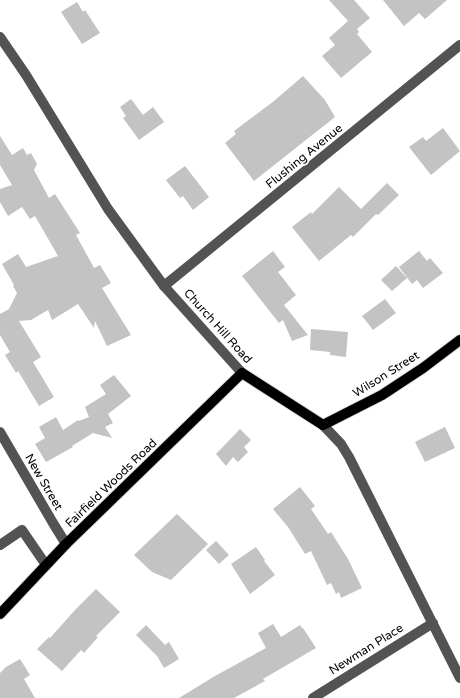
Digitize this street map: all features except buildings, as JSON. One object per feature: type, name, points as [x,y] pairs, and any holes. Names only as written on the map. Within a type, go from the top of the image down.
[{"type":"main road","name":"Wilson Street","points":[[323,425],[382,395],[423,368],[460,340]]},
{"type":"main road","name":"Church Hill Road","points":[[242,373],[323,425]]},
{"type":"main road","name":"Fairfield Woods Road","points":[[0,614],[66,544],[242,373]]},
{"type":"street","name":"Church Hill Road","points":[[0,37],[26,76],[108,209],[164,286],[242,373]]},
{"type":"street","name":"Flushing Avenue","points":[[164,286],[460,45]]},
{"type":"street","name":"Church Hill Road","points":[[323,425],[341,444],[349,457],[460,678]]},
{"type":"street","name":"New Street","points":[[0,432],[66,544]]},
{"type":"street","points":[[0,544],[22,530],[46,565]]},
{"type":"street","name":"Newman Place","points":[[313,698],[433,623]]}]
